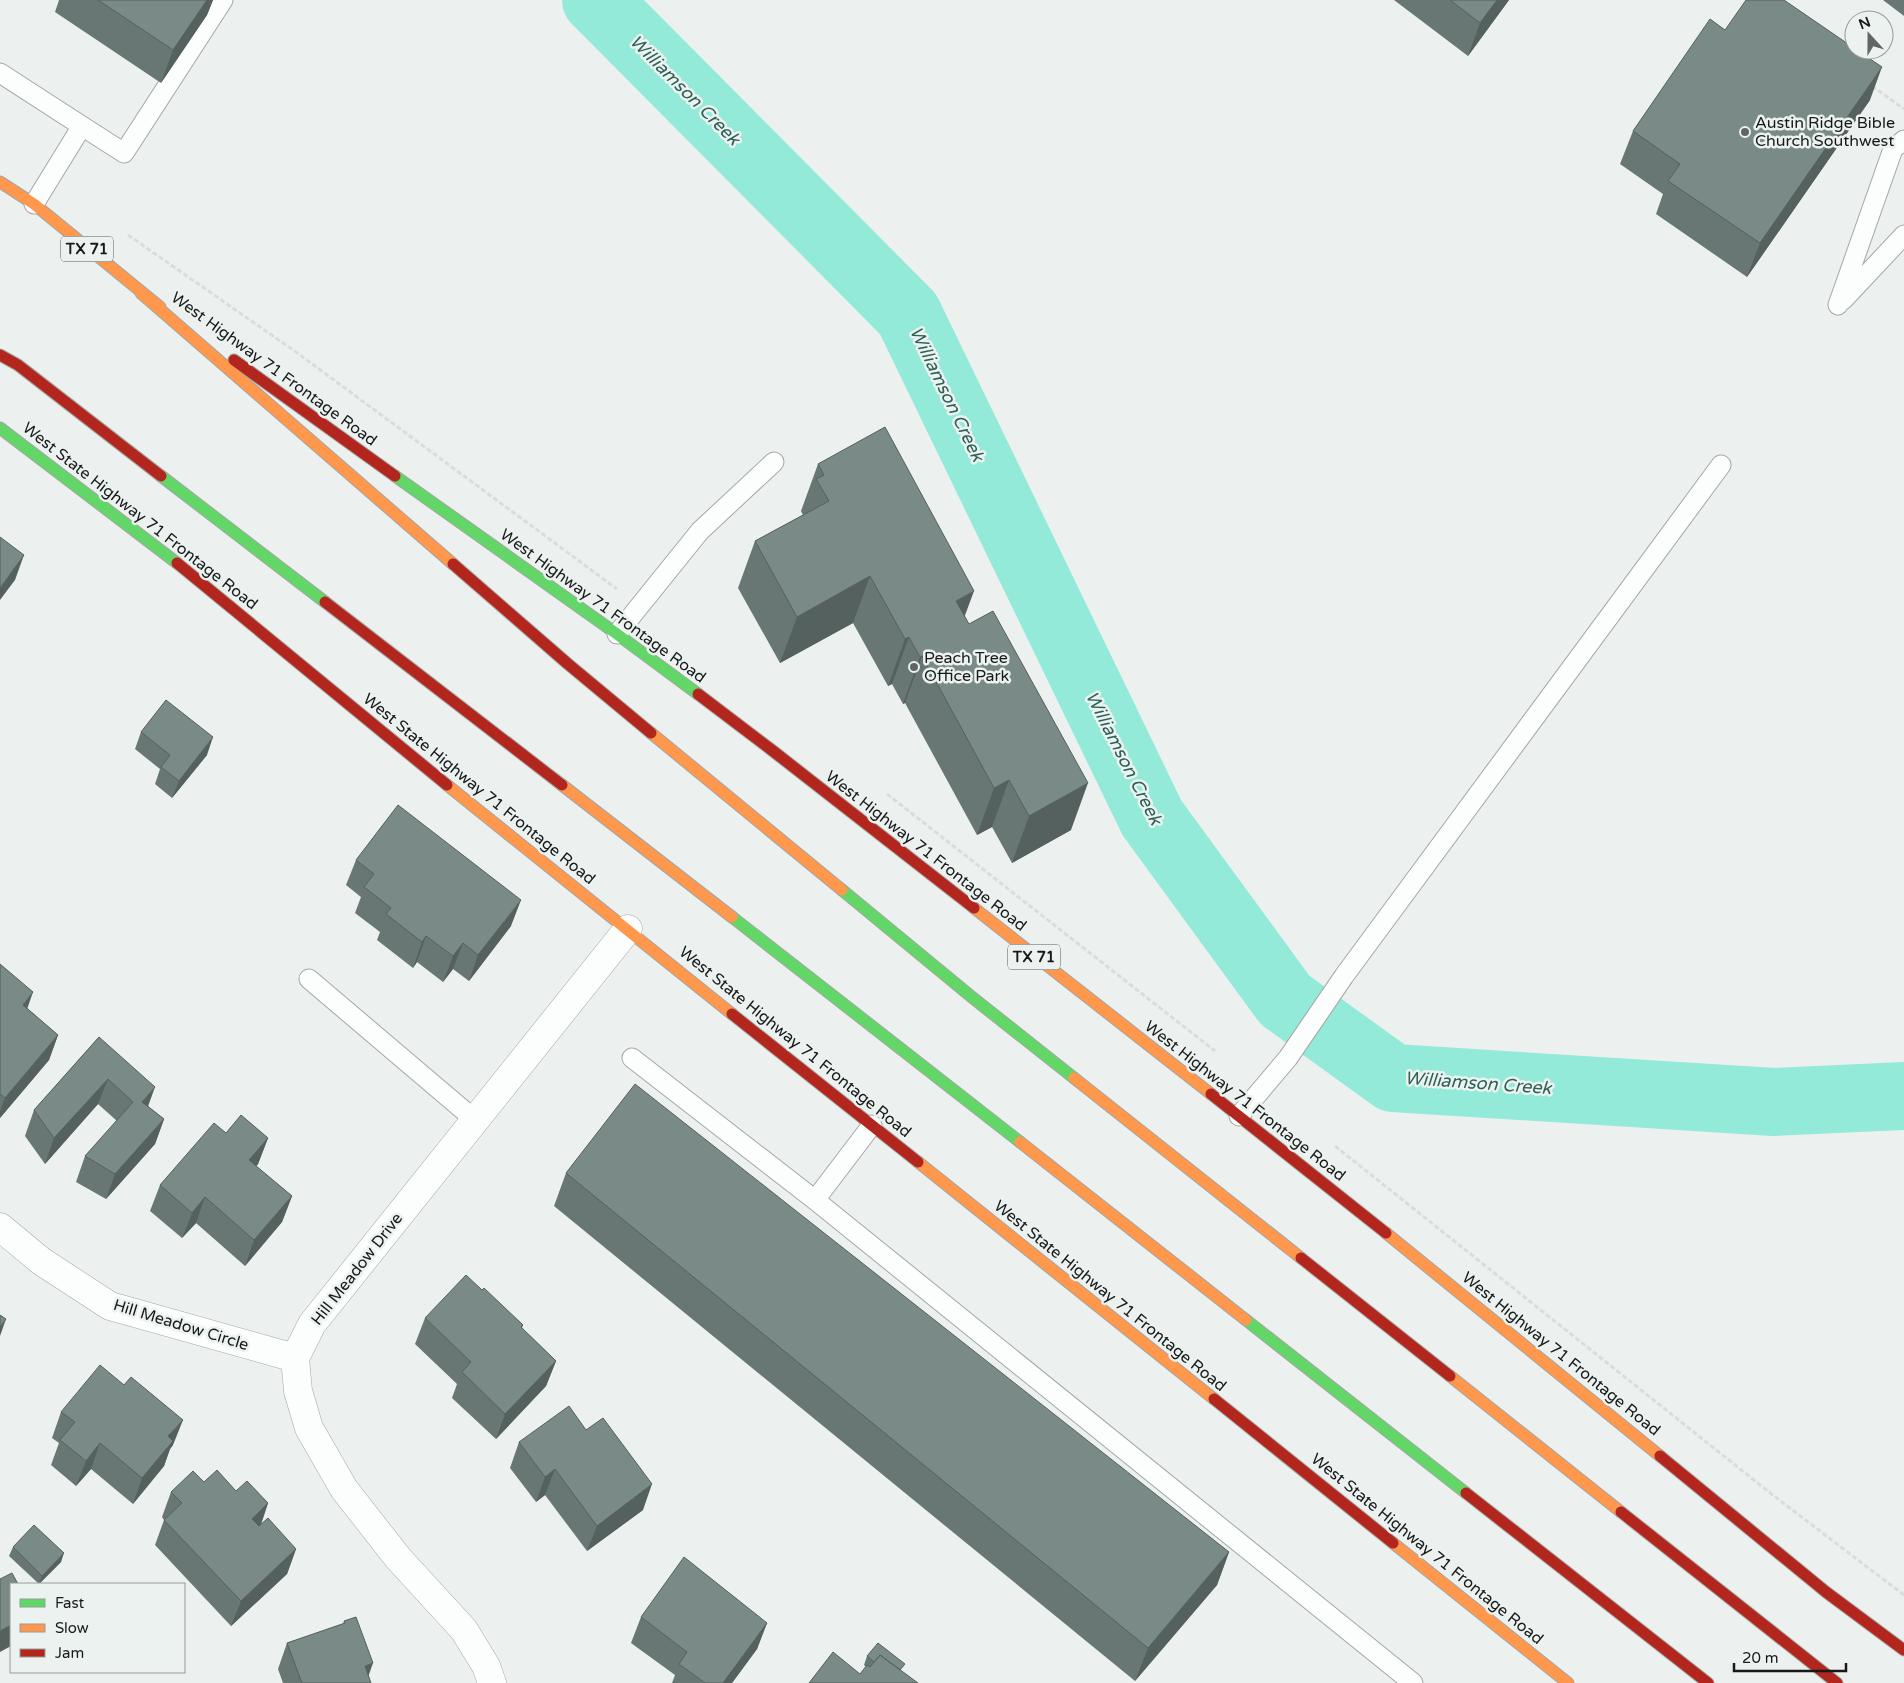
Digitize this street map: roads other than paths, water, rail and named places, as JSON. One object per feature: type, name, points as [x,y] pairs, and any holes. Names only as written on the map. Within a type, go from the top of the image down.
[{"type":"main road","name":"TX 71","points":[[0,182],[34,204],[141,294],[568,664],[973,998],[1837,1683]]},
{"type":"main road","name":"West Highway 71 Frontage Road","points":[[141,294],[617,634],[773,751],[1239,1116],[1485,1313],[1826,1592],[1904,1650]]},
{"type":"main road","points":[[0,355],[18,365],[782,955],[1708,1683]]},
{"type":"main road","name":"West State Highway 71 Frontage Road","points":[[0,428],[158,547],[393,742],[1568,1683]]},
{"type":"street","name":"Hill Meadow Drive","points":[[295,1358],[312,1324],[628,929]]},
{"type":"street","name":"Hill Meadow Circle","points":[[0,1227],[41,1261],[110,1306],[295,1358]]},
{"type":"street","points":[[295,1358],[298,1391],[309,1428],[344,1489],[398,1558],[464,1630],[486,1666],[492,1683]]},
{"type":"lane","points":[[0,73],[124,153],[223,0]]},
{"type":"lane","points":[[34,204],[82,126]]},
{"type":"lane","points":[[1904,140],[1893,149],[1838,305],[1904,235]]},
{"type":"lane","points":[[617,634],[700,531],[774,462]]},
{"type":"lane","points":[[1239,1116],[1288,1058],[1344,976],[1721,465]]},
{"type":"lane","points":[[309,978],[475,1120]]},
{"type":"lane","points":[[632,1058],[815,1200],[1413,1683]]},
{"type":"lane","points":[[815,1200],[872,1125]]},
{"type":"waterway","name":"Williamson Creek","points":[[596,0],[908,314],[1152,818],[1285,1000],[1393,1078],[1774,1102],[1904,1096]]},
{"type":"place","name":"Austin Ridge Bible Church Southwest","points":[[1745,132]]},
{"type":"place","name":"Peach Tree Office Park","points":[[914,667]]}]
